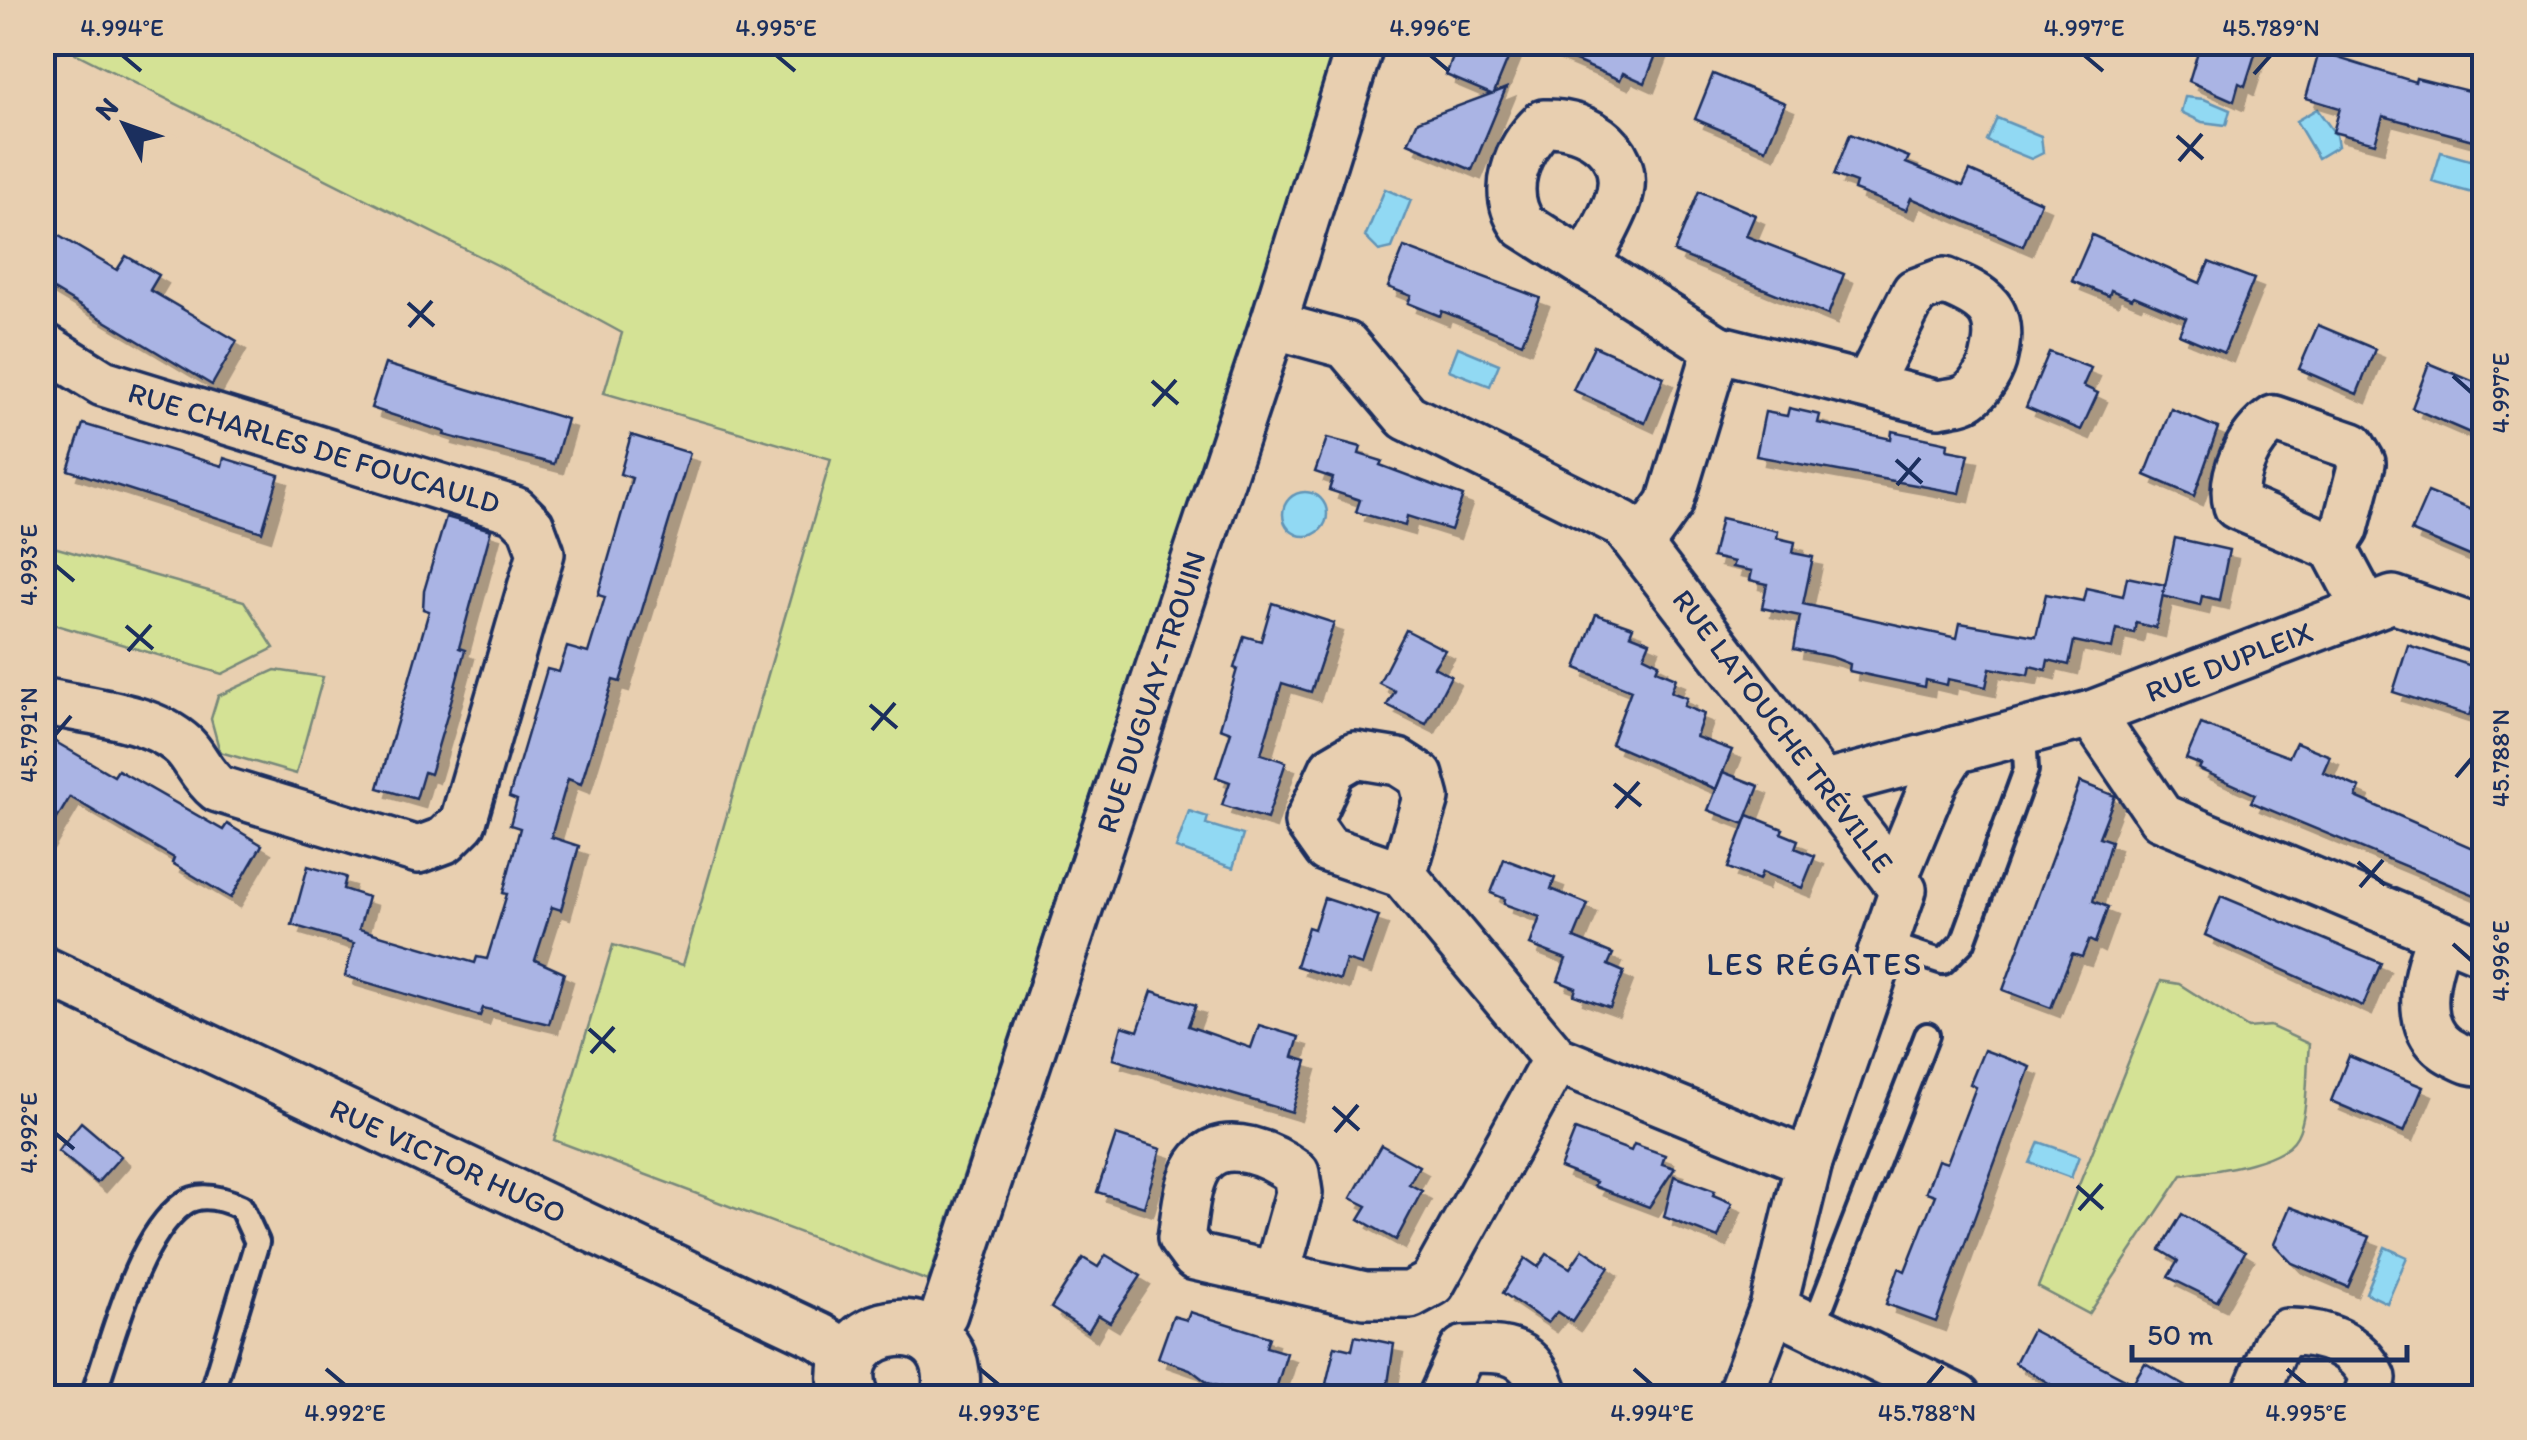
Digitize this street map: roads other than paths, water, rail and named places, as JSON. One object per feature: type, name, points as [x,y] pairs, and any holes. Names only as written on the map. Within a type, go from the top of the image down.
[{"type":"street","name":"RUE DUGUAY-TROUIN","points":[[930,1336],[944,1314],[1273,326],[1361,42]]},
{"type":"street","points":[[1586,266],[1717,348],[1868,385]]},
{"type":"street","name":"RUE LATOUCHE TRÉVILLE","points":[[1273,326],[1346,345],[1408,417],[1623,524],[1903,890],[1809,1162],[1773,1308],[1739,1398]]},
{"type":"street","name":"RUE CHARLES DE FOUCAULD","points":[[42,345],[103,382],[515,510],[531,526],[541,553],[463,822],[445,840],[418,850],[218,789],[199,772],[187,748],[158,729],[42,701]]},
{"type":"street","points":[[1640,545],[1670,503],[1717,348]]},
{"type":"street","points":[[2333,547],[2366,609]]},
{"type":"street","name":"RUE DUPLEIX","points":[[1822,785],[2091,714],[2393,600],[2484,631]]},
{"type":"street","points":[[2091,714],[2161,818],[2484,952]]},
{"type":"street","points":[[1894,879],[1934,780],[1954,750]]},
{"type":"street","points":[[1403,875],[1556,1059],[1809,1162]]},
{"type":"street","points":[[2441,934],[2423,997],[2428,1028],[2448,1051],[2476,1063],[2484,1061]]},
{"type":"street","name":"RUE VICTOR HUGO","points":[[47,982],[801,1328],[851,1377]]},
{"type":"street","points":[[1276,1274],[1366,1294],[1410,1295],[1432,1283],[1556,1059]]},
{"type":"street","points":[[1421,1290],[1462,1350]]},
{"type":"street","points":[[1773,1308],[1958,1398]]},
{"type":"street","points":[[851,1377],[877,1331],[913,1328],[930,1336],[950,1363],[950,1397]]},
{"type":"street","points":[[2254,1398],[2276,1344],[2287,1332],[2330,1338],[2363,1358],[2373,1378],[2366,1398]]},
{"type":"street","points":[[1462,1350],[1503,1347],[1524,1358],[1541,1382],[1546,1398]]},
{"type":"street","points":[[1441,1398],[1462,1350]]},
{"type":"lane","points":[[1885,943],[1944,962],[1963,942],[2026,770],[2024,732]]},
{"type":"lane","points":[[1813,1328],[1927,1035]]},
{"type":"lane","points":[[92,1398],[132,1285],[158,1231],[185,1202],[218,1196],[241,1207],[257,1242],[210,1398]]},
{"type":"water","points":[[2185,97],[2204,99],[2230,110],[2226,125],[2202,122],[2181,112]]},
{"type":"water","points":[[2317,109],[2336,135],[2338,146],[2318,158],[2296,121]]},
{"type":"water","points":[[1997,118],[2041,136],[2043,153],[2031,159],[1987,141]]},
{"type":"water","points":[[2441,152],[2484,164],[2484,196],[2432,182]]},
{"type":"water","points":[[1385,189],[1411,200],[1392,248],[1379,251],[1365,237]]},
{"type":"water","points":[[1458,347],[1499,364],[1490,386],[1449,370]]},
{"type":"water","points":[[1305,492],[1320,499],[1327,514],[1320,529],[1305,536],[1290,529],[1283,514],[1290,499]]},
{"type":"water","points":[[1189,811],[1208,817],[1206,824],[1243,835],[1233,868],[1176,848]]},
{"type":"water","points":[[2039,1142],[2079,1156],[2071,1178],[2030,1163]]},
{"type":"water","points":[[2385,1247],[2407,1257],[2387,1303],[2366,1293]]},
{"type":"district","name":"LES RÉGATES","points":[[1815,964]]}]
